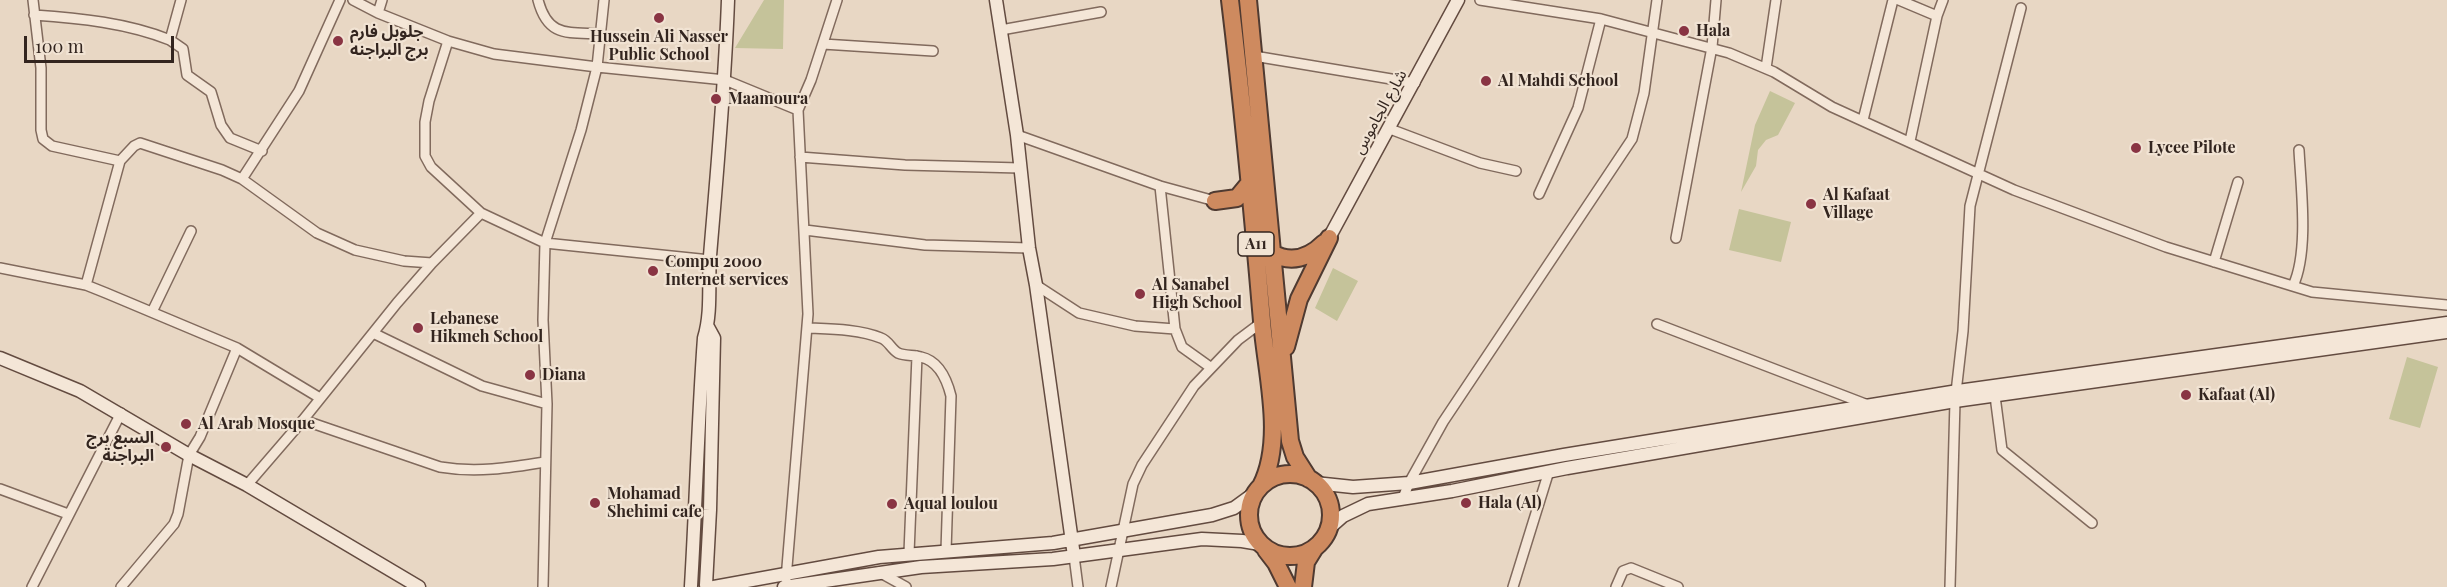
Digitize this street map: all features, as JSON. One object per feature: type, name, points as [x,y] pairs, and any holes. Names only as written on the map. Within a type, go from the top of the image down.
[{"type":"highway","name":"A11","points":[[1230,0],[1255,220],[1273,440],[1270,463],[1250,505],[1249,519],[1252,532],[1276,563],[1288,587]]},
{"type":"highway","name":"A11","points":[[1248,0],[1281,368],[1290,441],[1295,458],[1324,493],[1330,506],[1331,520],[1327,530]]},
{"type":"highway","points":[[1215,201],[1236,198],[1251,181]]},
{"type":"highway","points":[[1215,201],[1255,220]]},
{"type":"highway","points":[[1272,253],[1284,259],[1300,258],[1316,250],[1329,238]]},
{"type":"highway","points":[[1281,368],[1295,307],[1329,238]]},
{"type":"highway","points":[[1258,489],[1271,479],[1284,475],[1297,475],[1312,481]]},
{"type":"highway","points":[[1303,587],[1306,562],[1327,530]]},
{"type":"highway","points":[[1262,545],[1277,554],[1292,556],[1314,549]]},
{"type":"street","points":[[33,0],[40,61],[40,120],[44,139],[52,146],[120,161]]},
{"type":"street","points":[[170,40],[182,0]]},
{"type":"street","points":[[242,179],[262,151],[304,81],[340,0]]},
{"type":"street","points":[[353,0],[378,13],[448,41],[494,54],[725,80],[798,110]]},
{"type":"street","points":[[378,13],[382,0]]},
{"type":"street","points":[[538,0],[553,29],[602,34]]},
{"type":"street","points":[[543,587],[547,404],[543,320],[544,243],[581,129],[597,67],[602,34],[603,0]]},
{"type":"street","points":[[728,0],[725,80],[710,260],[708,327],[704,338],[698,424],[696,510],[690,586],[709,586],[909,553],[1030,546],[1072,540],[1218,513],[1244,502],[1258,489]]},
{"type":"street","points":[[837,0],[798,110],[805,230],[807,328],[789,572],[784,587],[938,565],[1033,561],[1202,539],[1236,540],[1262,545]]},
{"type":"street","points":[[996,0],[1017,135],[1029,248],[1078,587]]},
{"type":"street","name":"شارع الجاموس","points":[[1329,238],[1458,0]]},
{"type":"street","points":[[1480,0],[1601,19],[1712,47],[1766,68],[1832,107],[2014,190],[2155,243],[2214,262],[2312,292],[2447,305]]},
{"type":"street","points":[[1404,498],[1408,483],[1474,374],[1632,139],[1644,93],[1657,0]]},
{"type":"street","points":[[1676,238],[1712,47],[1716,0]]},
{"type":"street","points":[[1766,68],[1776,0]]},
{"type":"street","points":[[1863,120],[1893,0]]},
{"type":"street","points":[[1899,0],[1937,16]]},
{"type":"street","points":[[1910,141],[1937,16],[1943,0]]},
{"type":"street","points":[[1950,587],[1957,396],[1970,206],[2021,8]]},
{"type":"street","points":[[1001,30],[1101,12]]},
{"type":"street","points":[[34,15],[136,29],[170,40],[183,49],[187,75],[211,92],[225,132],[230,138],[262,151]]},
{"type":"street","points":[[1539,194],[1578,108],[1601,19]]},
{"type":"street","points":[[448,41],[429,101],[425,122],[424,156],[431,167],[481,213],[544,243],[710,260]]},
{"type":"street","points":[[823,44],[933,51]]},
{"type":"street","points":[[1254,56],[1415,83]]},
{"type":"street","points":[[1390,129],[1480,163],[1516,171]]},
{"type":"street","points":[[1017,135],[1160,186],[1215,201]]},
{"type":"street","points":[[86,285],[120,161],[134,146],[146,143],[242,179],[317,233],[355,250],[404,261],[432,263]]},
{"type":"street","points":[[2293,286],[2299,275],[2301,255],[2302,207],[2299,150]]},
{"type":"street","points":[[800,157],[905,165],[1020,168]]},
{"type":"street","points":[[2214,262],[2238,182]]},
{"type":"street","points":[[1160,186],[1175,329],[1182,347],[1210,368]]},
{"type":"street","points":[[247,485],[432,263],[481,213]]},
{"type":"street","points":[[805,230],[925,245],[1029,248]]},
{"type":"street","points":[[152,312],[191,231]]},
{"type":"street","points":[[0,268],[86,285],[237,348],[320,398]]},
{"type":"street","points":[[1036,285],[1079,313],[1135,326],[1175,329]]},
{"type":"street","points":[[1111,587],[1133,484],[1142,465],[1178,407],[1210,368],[1238,340],[1262,322]]},
{"type":"street","points":[[1312,481],[1362,487],[1408,483],[1564,455],[1870,406],[1957,396],[2447,323]]},
{"type":"street","points":[[1657,324],[1870,406]]},
{"type":"street","points":[[708,327],[714,338],[709,586]]},
{"type":"street","points":[[807,328],[840,330],[880,337],[896,351],[927,359],[939,369],[951,396],[946,550]]},
{"type":"street","points":[[1327,530],[1343,516],[1359,508],[1404,498],[1461,490],[1549,471],[1957,396],[1995,396],[2447,332]]},
{"type":"street","points":[[373,333],[482,386],[547,404]]},
{"type":"street","points":[[121,587],[174,524],[180,506],[189,455],[208,420],[237,348]]},
{"type":"street","points":[[909,553],[917,356]]},
{"type":"street","points":[[0,358],[80,391],[121,413],[189,455],[247,485],[419,587]]},
{"type":"street","points":[[1995,396],[2002,450],[2092,523]]},
{"type":"street","points":[[32,587],[121,413]]},
{"type":"street","points":[[303,420],[440,467],[481,471],[545,462]]},
{"type":"street","points":[[1513,587],[1549,471]]},
{"type":"street","points":[[0,489],[68,513]]},
{"type":"street","points":[[1616,587],[1623,571],[1631,568],[1678,587]]},
{"type":"street","points":[[879,572],[906,587]]},
{"type":"shaded area","points":[[764,0],[784,0],[783,49],[735,48]]},
{"type":"shaded area","points":[[1770,91],[1795,103],[1778,135],[1766,140],[1758,150],[1756,166],[1741,192],[1755,125]]},
{"type":"shaded area","points":[[1739,209],[1791,222],[1781,262],[1729,250]]},
{"type":"shaded area","points":[[1333,268],[1358,281],[1337,321],[1315,308]]},
{"type":"shaded area","points":[[2407,357],[2438,367],[2420,428],[2389,419]]},
{"type":"place","name":"Hussein Ali Nasser Public School","points":[[659,18]]},
{"type":"place","name":"Hala","points":[[1684,31]]},
{"type":"place","name":"جلوبل فارم برج البراجنه","points":[[338,41]]},
{"type":"place","name":"Al Mahdi School","points":[[1486,81]]},
{"type":"place","name":"Maamoura","points":[[716,99]]},
{"type":"place","name":"Lycee Pilote","points":[[2136,148]]},
{"type":"place","name":"Al Kafaat Village","points":[[1811,204]]},
{"type":"place","name":"Compu 2000 Internet services","points":[[653,271]]},
{"type":"place","name":"Al Sanabel High School","points":[[1140,294]]},
{"type":"place","name":"Lebanese Hikmeh School","points":[[418,328]]},
{"type":"place","name":"Diana","points":[[530,375]]},
{"type":"place","name":"Kafaat (Al)","points":[[2186,395]]},
{"type":"place","name":"Al Arab Mosque","points":[[186,424]]},
{"type":"place","name":"السبع برج البراجنة","points":[[166,447]]},
{"type":"place","name":"Mohamad Shehimi cafe","points":[[595,503]]},
{"type":"place","name":"Hala (Al)","points":[[1466,503]]},
{"type":"place","name":"Aqual loulou","points":[[892,504]]}]
